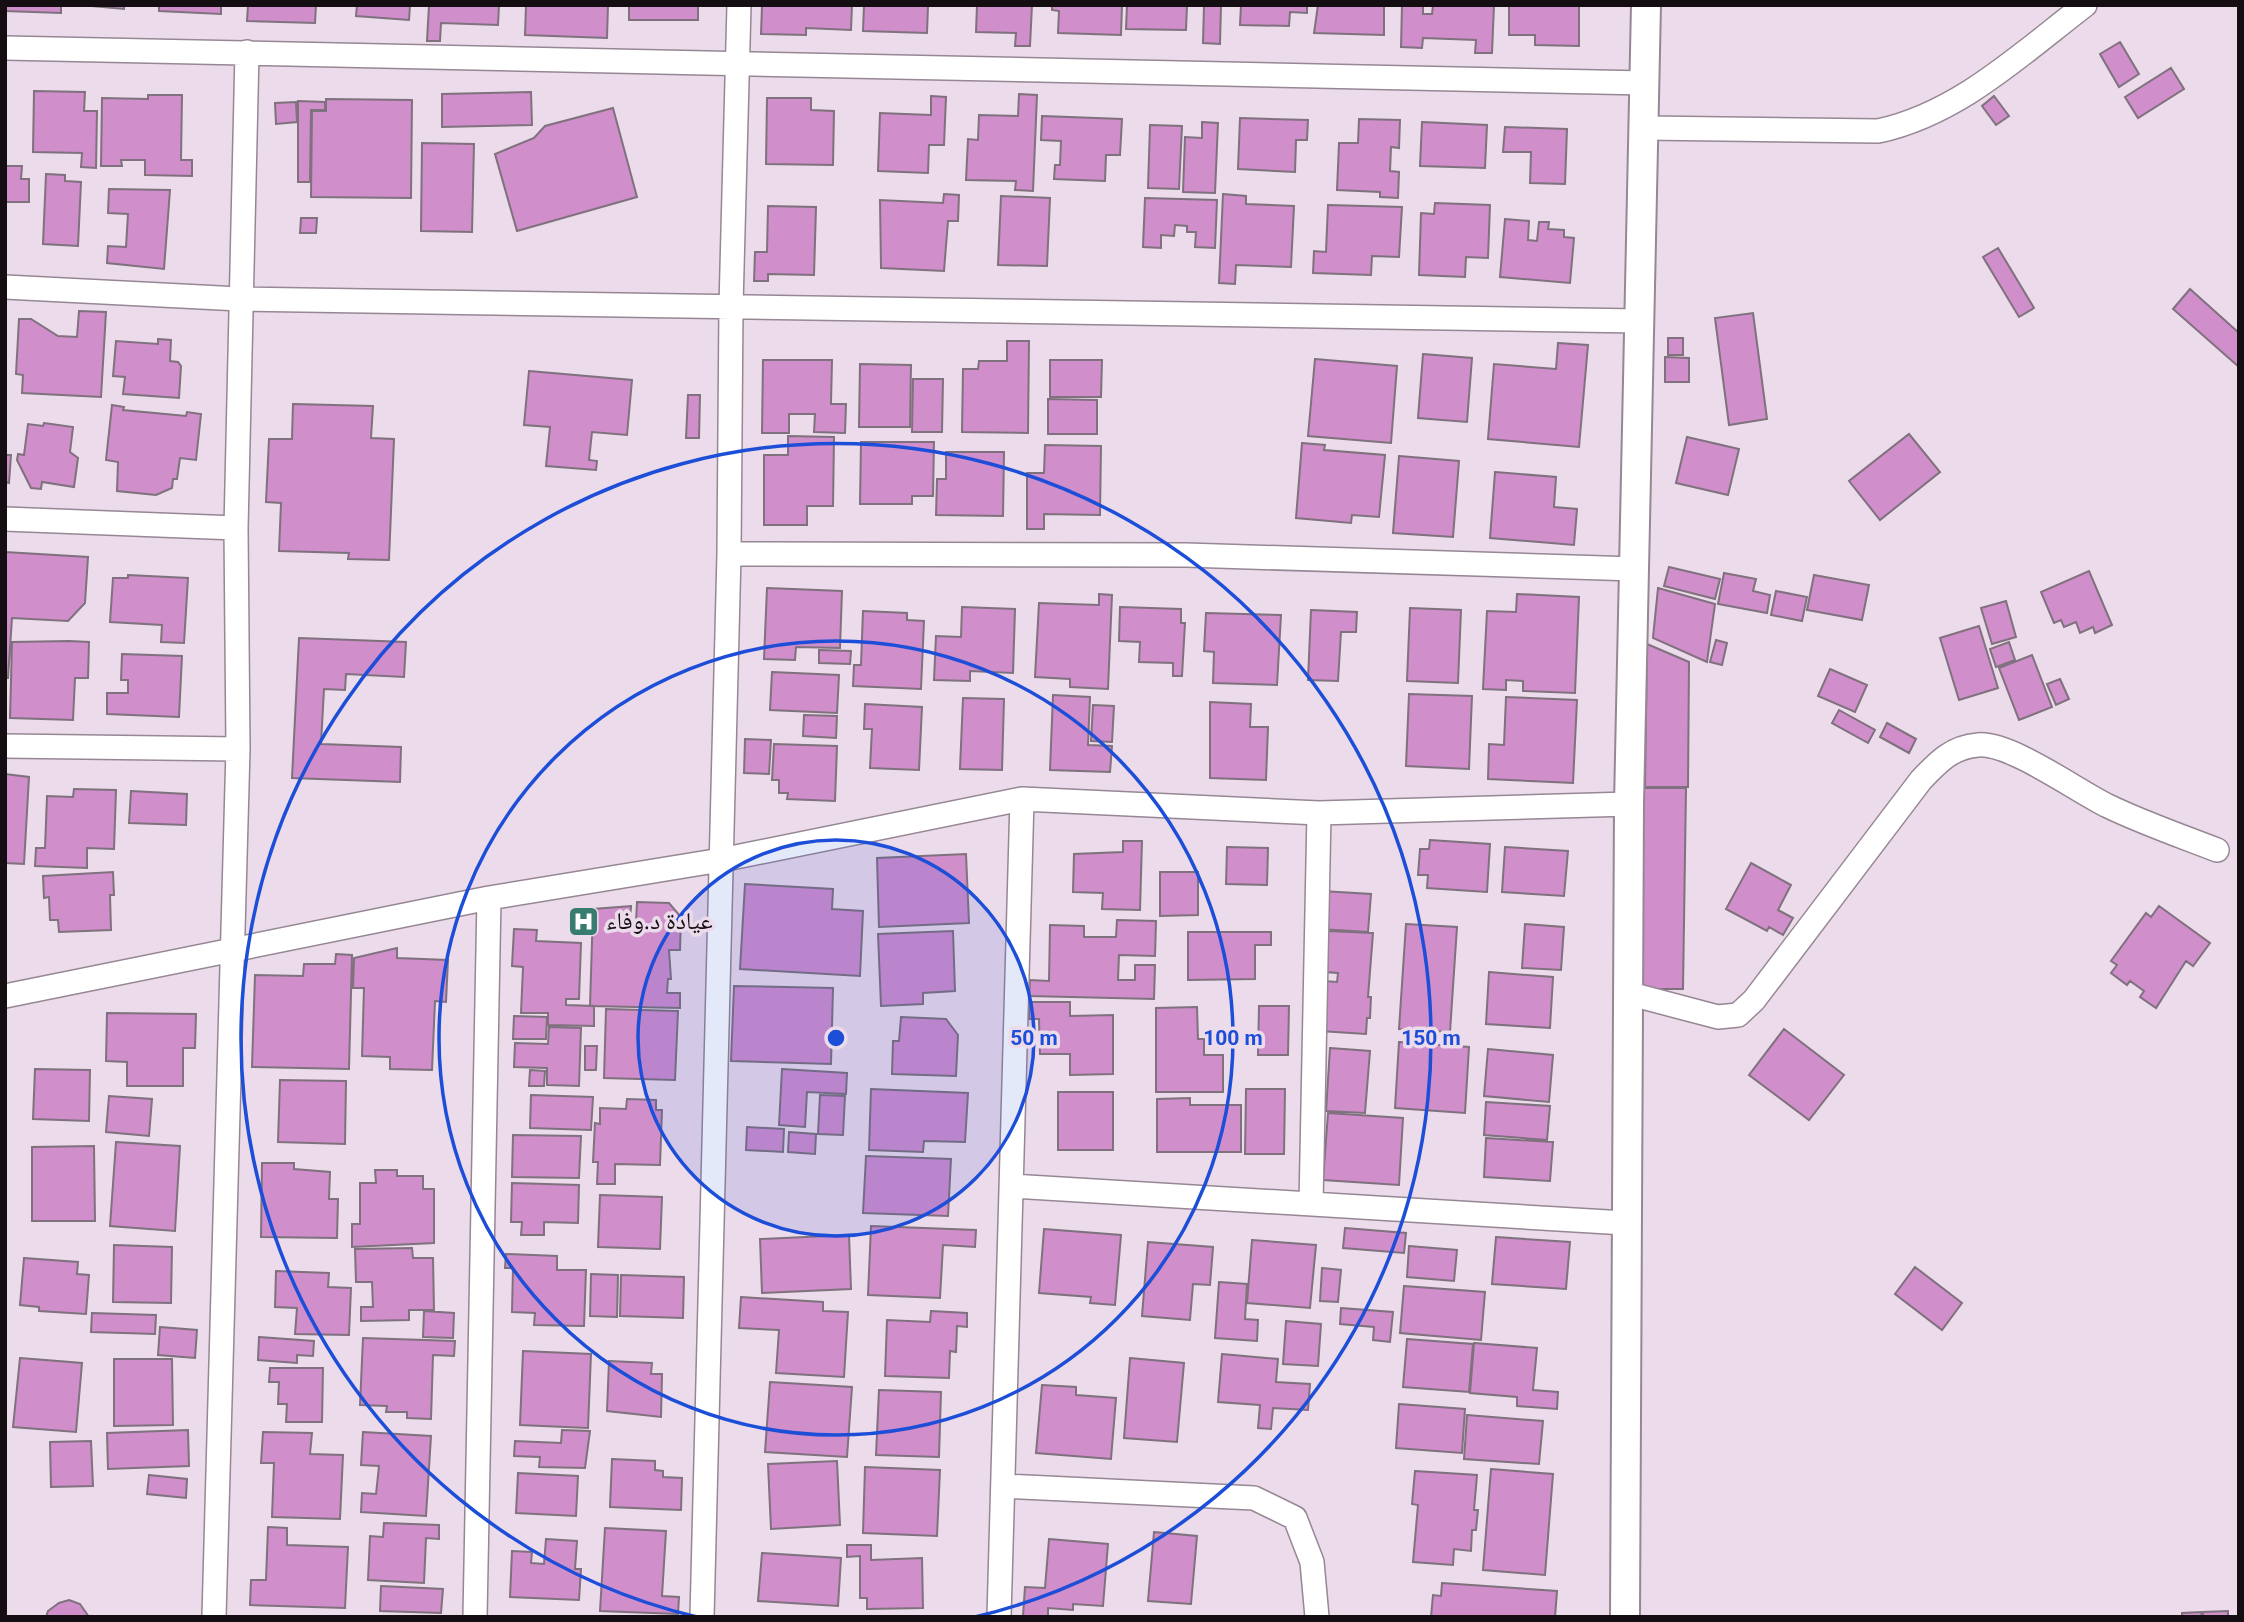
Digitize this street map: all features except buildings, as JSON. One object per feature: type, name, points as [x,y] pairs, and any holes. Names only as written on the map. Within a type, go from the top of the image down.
[{"type":"street","points":[[702,1617],[729,554],[731,306],[740,63],[739,5]]},
{"type":"street","points":[[1625,1617],[1629,804],[1646,5]]},
{"type":"street","points":[[1645,128],[1878,131],[1897,127],[1941,109],[1965,95],[2085,5]]},
{"type":"street","points":[[5,48],[1646,83]]},
{"type":"street","points":[[214,1617],[238,749],[236,528],[247,52]]},
{"type":"street","points":[[5,287],[240,299],[1640,321]]},
{"type":"street","points":[[5,519],[236,528]]},
{"type":"street","points":[[729,554],[1186,555],[1635,569]]},
{"type":"street","points":[[1627,993],[1718,1017],[1738,1015],[1754,1000],[1921,780],[1944,757],[1960,747],[1981,744],[2007,751],[2109,807],[2217,850]]},
{"type":"street","points":[[5,746],[238,749]]},
{"type":"street","points":[[5,996],[489,898],[721,860],[1022,799],[1319,813],[1629,804]]},
{"type":"street","points":[[999,1617],[1022,799]]},
{"type":"street","points":[[1311,1204],[1319,813]]},
{"type":"street","points":[[475,1617],[489,898]]},
{"type":"street","points":[[1012,1186],[1625,1223]]},
{"type":"street","points":[[1003,1486],[1254,1498],[1295,1518],[1312,1562],[1317,1617]]},
{"type":"place","name":"عيادة د.وفاء","points":[[583,921]]}]
